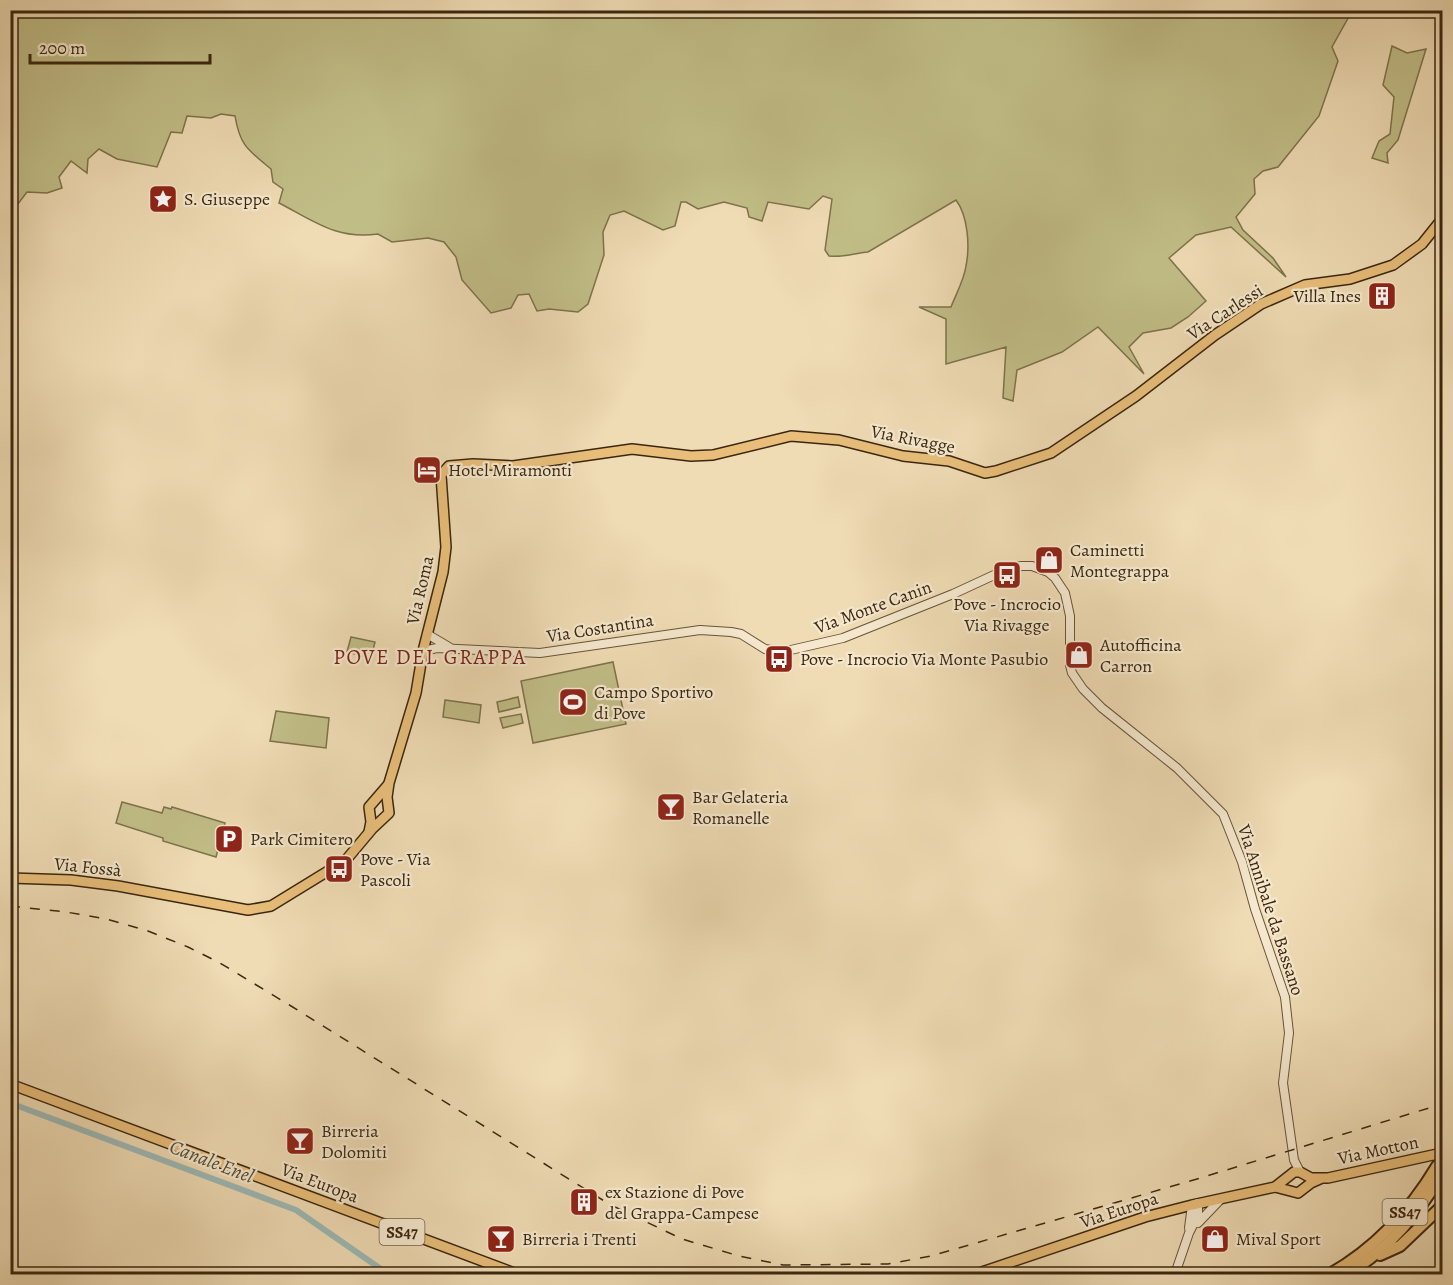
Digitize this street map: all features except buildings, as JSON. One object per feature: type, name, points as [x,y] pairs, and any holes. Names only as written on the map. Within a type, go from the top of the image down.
[{"type":"highway","name":"SS47","points":[[1347,1275],[1390,1242],[1416,1213],[1440,1170]]},
{"type":"highway","name":"SS47","points":[[1330,1275],[1365,1251],[1397,1221],[1440,1170]]},
{"type":"highway","points":[[1354,1275],[1366,1262],[1400,1246],[1443,1206]]},
{"type":"main road","name":"Via Carlessi","points":[[1065,443],[1136,396],[1215,335],[1261,304],[1305,285],[1350,279],[1393,265],[1422,244],[1443,219]]},
{"type":"main road","name":"Via Rivagge","points":[[442,472],[449,466],[473,464],[513,466],[632,448],[691,456],[713,455],[791,436],[839,440],[903,456],[945,461],[985,473],[1037,459],[1065,443]]},
{"type":"main road","name":"Via Roma","points":[[161,894],[248,910],[262,909],[281,901],[346,860],[389,813],[387,804],[389,783],[416,693],[423,651],[441,586],[446,553],[442,472]]},
{"type":"main road","name":"Via Roma","points":[[368,834],[371,822],[369,807],[389,783]]},
{"type":"main road","points":[[375,800],[382,800],[387,804]]},
{"type":"main road","points":[[370,817],[382,820]]},
{"type":"main road","name":"Via Fossà","points":[[10,878],[71,880],[161,894]]},
{"type":"main road","name":"Via Europa","points":[[10,1084],[517,1275]]},
{"type":"main road","name":"Via Motton","points":[[1304,1178],[1320,1179],[1443,1153]]},
{"type":"main road","name":"Via Europa","points":[[976,1275],[1145,1217],[1223,1197],[1275,1187],[1294,1172],[1304,1178]]},
{"type":"main road","points":[[1287,1177],[1286,1186],[1290,1192],[1298,1193],[1304,1178]]},
{"type":"main road","name":"Via Europa","points":[[1275,1187],[1290,1192]]},
{"type":"street","name":"Via Annibale da Bassano","points":[[1005,570],[1032,566],[1048,572],[1055,578],[1068,602],[1072,673],[1083,689],[1102,708],[1177,768],[1223,814],[1242,862],[1255,909],[1285,996],[1289,1033],[1284,1083],[1294,1160],[1304,1178]]},
{"type":"street","name":"Via Monte Canin","points":[[750,639],[765,649],[782,652],[843,638],[1005,570]]},
{"type":"street","name":"Via Costantina","points":[[423,651],[454,648],[540,653],[700,630],[731,632],[750,639]]},
{"type":"street","name":"Via Costantina","points":[[427,634],[436,641],[454,648]]},
{"type":"street","name":"Via Annibale da Bassano","points":[[1287,1177],[1294,1160]]},
{"type":"street","points":[[1189,1233],[1223,1197]]},
{"type":"street","points":[[1175,1275],[1189,1233],[1195,1204]]},
{"type":"shaded area","points":[[11,10],[1352,11],[1332,47],[1338,61],[1319,116],[1278,167],[1263,171],[1254,179],[1255,194],[1236,217],[1243,230],[1273,258],[1286,277],[1231,227],[1196,235],[1169,258],[1206,301],[1171,328],[1143,333],[1129,347],[1144,374],[1098,327],[1062,352],[1017,370],[1013,401],[1003,398],[1006,347],[946,364],[946,319],[919,307],[951,307],[964,276],[968,241],[963,214],[956,200],[868,252],[839,256],[829,256],[825,250],[832,199],[823,196],[809,209],[768,202],[762,221],[749,217],[747,208],[724,202],[698,209],[686,202],[681,202],[675,226],[663,230],[624,211],[610,215],[603,232],[604,255],[588,304],[578,312],[549,309],[537,311],[529,294],[518,295],[511,308],[491,313],[462,280],[456,257],[444,242],[428,238],[392,242],[378,234],[338,232],[279,203],[283,189],[273,182],[271,169],[246,147],[235,116],[221,114],[211,118],[187,116],[182,133],[171,132],[157,167],[117,159],[99,149],[88,159],[87,173],[71,161],[59,177],[62,188],[47,193],[27,192],[11,213]]},
{"type":"shaded area","points":[[1392,46],[1407,53],[1426,49],[1398,140],[1387,153],[1388,163],[1372,158],[1379,141],[1390,134],[1394,97],[1383,85]]},
{"type":"shaded area","points":[[11,285],[16,332],[11,338]]},
{"type":"shaded area","points":[[351,637],[375,642],[371,658],[347,652]]},
{"type":"shaded area","name":"Campo Sportivo di Pove","points":[[613,662],[626,724],[533,743],[521,681]]},
{"type":"shaded area","points":[[518,697],[520,707],[499,712],[497,702]]},
{"type":"shaded area","points":[[445,700],[481,705],[479,723],[443,717]]},
{"type":"shaded area","points":[[276,711],[329,718],[326,748],[270,741]]},
{"type":"shaded area","points":[[521,714],[523,723],[503,728],[500,718]]},
{"type":"shaded area","points":[[122,802],[162,813],[164,807],[171,809],[172,807],[225,823],[216,857],[163,841],[163,838],[116,823]]},
{"type":"waterway","name":"Canale Enel","points":[[10,1103],[296,1210],[388,1274]]},
{"type":"railway","points":[[10,906],[106,919],[148,931],[188,947],[220,963],[291,1006],[609,1204],[682,1239],[739,1256],[783,1265],[888,1264],[931,1256],[1197,1179],[1442,1104]]},
{"type":"place","name":"S. Giuseppe","points":[[163,199]]},
{"type":"place","name":"Villa Ines","points":[[1382,296]]},
{"type":"place","name":"Hotel Miramonti","points":[[427,470]]},
{"type":"place","name":"Caminetti Montegrappa","points":[[1049,560]]},
{"type":"place","name":"Pove - Incrocio Via Rivagge","points":[[1007,575]]},
{"type":"place","name":"Autofficina Carron","points":[[1079,655]]},
{"type":"place","name":"Pove - Incrocio Via Monte Pasubio","points":[[779,659]]},
{"type":"place","name":"Campo Sportivo di Pove","points":[[573,702]]},
{"type":"place","name":"Bar Gelateria Romanelle","points":[[671,807]]},
{"type":"place","name":"Park Cimitero","points":[[229,839]]},
{"type":"place","name":"Pove - Via Pascoli","points":[[339,869]]},
{"type":"place","name":"Birreria Dolomiti","points":[[300,1141]]},
{"type":"place","name":"ex Stazione di Pove del Grappa-Campese","points":[[584,1202]]},
{"type":"place","name":"Birreria i Trenti","points":[[501,1239]]},
{"type":"place","name":"Mival Sport","points":[[1215,1239]]},
{"type":"district","name":"POVE DEL GRAPPA","points":[[430,657]]}]
